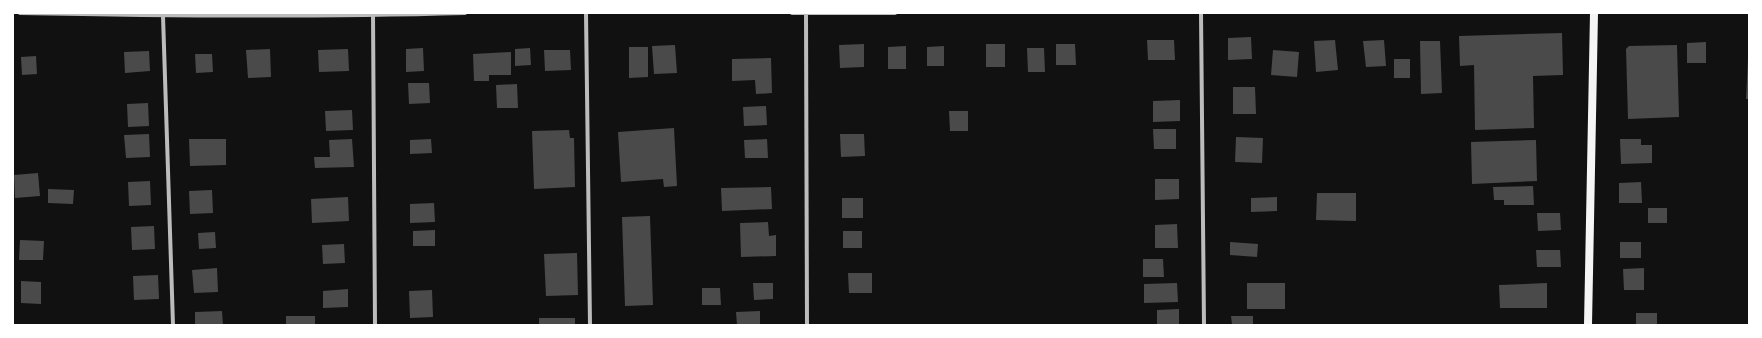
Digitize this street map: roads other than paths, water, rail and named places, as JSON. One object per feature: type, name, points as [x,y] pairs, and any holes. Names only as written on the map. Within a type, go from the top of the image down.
[{"type":"main road","points":[[1588,325],[1594,13]]},
{"type":"street","points":[[20,13],[163,16],[188,14],[465,13]]},
{"type":"street","points":[[586,13],[590,325]]},
{"type":"street","points":[[792,13],[895,13]]},
{"type":"street","points":[[806,13],[807,325]]},
{"type":"street","points":[[1201,13],[1204,325]]},
{"type":"street","points":[[373,14],[375,325]]},
{"type":"street","points":[[163,16],[173,325]]}]
